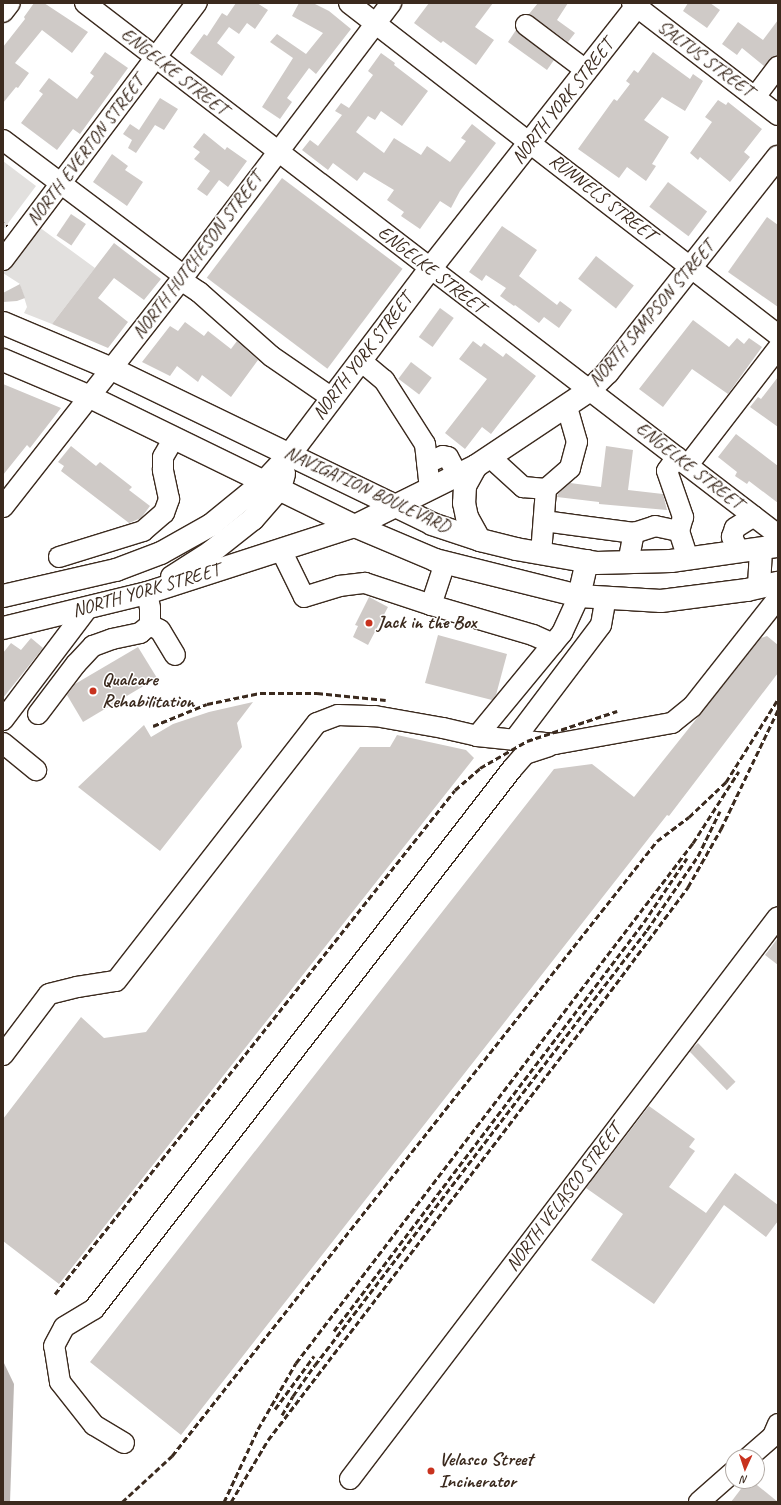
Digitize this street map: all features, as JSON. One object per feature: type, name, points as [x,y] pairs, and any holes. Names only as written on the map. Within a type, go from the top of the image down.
[{"type":"main road","name":"NORTH YORK STREET","points":[[3,596],[116,570],[161,554],[211,525],[272,484],[324,392],[361,361],[430,269],[587,71],[636,4]]},
{"type":"main road","name":"NORTH SAMPSON STREET","points":[[355,526],[475,466],[590,390],[608,372],[778,157]]},
{"type":"main road","name":"NAVIGATION BOULEVARD","points":[[3,323],[112,369],[432,524],[480,540],[542,554],[595,562],[628,563],[688,559],[769,547]]},
{"type":"main road","name":"NAVIGATION BOULEVARD","points":[[3,360],[90,398],[272,484],[355,526],[444,563],[579,596],[661,601],[768,585]]},
{"type":"main road","points":[[475,466],[465,486],[464,504],[467,517],[480,540]]},
{"type":"main road","points":[[148,593],[211,552],[236,533],[266,506],[272,484]]},
{"type":"main road","name":"NORTH YORK STREET","points":[[3,628],[87,609],[148,593],[355,526]]},
{"type":"main road","points":[[87,609],[101,590],[146,569],[182,542]]},
{"type":"main road","points":[[768,585],[769,547]]},
{"type":"main road","points":[[579,596],[595,562]]},
{"type":"main road","points":[[595,562],[606,597]]},
{"type":"main road","points":[[3,601],[29,590]]},
{"type":"street","points":[[3,12],[10,3]]},
{"type":"street","name":"ENGELKE STREET","points":[[85,3],[778,535]]},
{"type":"street","name":"NORTH EVERTON STREET","points":[[3,260],[197,3]]},
{"type":"street","name":"RUNNELS STREET","points":[[349,3],[778,335]]},
{"type":"street","name":"NORTH HUTCHESON STREET","points":[[3,507],[90,398],[392,3]]},
{"type":"street","name":"SALTUS STREET","points":[[636,4],[778,115]]},
{"type":"street","points":[[526,25],[587,71]]},
{"type":"street","points":[[755,97],[778,67]]},
{"type":"street","points":[[3,140],[200,292],[271,356],[324,392]]},
{"type":"street","points":[[688,559],[679,531],[683,516],[667,471],[682,461],[778,348]]},
{"type":"street","points":[[361,361],[384,380],[425,444],[430,489]]},
{"type":"street","points":[[542,554],[546,490],[570,468],[577,442],[566,406]]},
{"type":"street","points":[[59,557],[144,531],[164,514],[169,499],[163,470],[164,457],[174,438]]},
{"type":"street","points":[[428,464],[443,456],[448,457],[475,466],[523,486],[546,490]]},
{"type":"street","points":[[739,552],[732,537],[735,528],[754,516]]},
{"type":"street","points":[[544,521],[634,533],[655,526],[679,531]]},
{"type":"street","points":[[628,563],[634,533]]},
{"type":"street","points":[[281,550],[304,597],[339,586],[365,583],[431,605],[533,635],[553,644]]},
{"type":"street","points":[[431,605],[444,563]]},
{"type":"street","points":[[148,593],[150,625]]},
{"type":"street","points":[[477,736],[562,633],[579,596]]},
{"type":"street","points":[[514,740],[601,625],[606,597]]},
{"type":"street","points":[[124,1443],[94,1425],[60,1382],[54,1346],[64,1327],[94,1309],[525,754],[554,744],[672,723],[692,707],[778,598]]},
{"type":"street","points":[[3,720],[87,609]]},
{"type":"street","points":[[150,625],[160,630],[175,655]]},
{"type":"street","points":[[38,714],[76,664],[93,646],[112,639],[140,633],[150,625]]},
{"type":"street","points":[[3,1055],[49,994],[77,987],[116,981],[317,723],[338,715],[375,716],[443,728],[477,736],[554,744]]},
{"type":"street","points":[[3,743],[36,770]]},
{"type":"street","name":"NORTH VELASCO STREET","points":[[350,1479],[778,917]]},
{"type":"street","points":[[758,1449],[773,1436],[778,1424]]},
{"type":"street","points":[[699,1502],[725,1479]]},
{"type":"path","points":[[3,223],[9,227]]},
{"type":"shaded area","points":[[3,161],[36,186],[3,230]]},
{"type":"shaded area","points":[[39,227],[95,268],[52,324],[24,313],[27,307],[20,284],[3,273]]},
{"type":"shaded area","points":[[3,1361],[14,1384],[10,1502],[3,1502]]},
{"type":"building","points":[[34,3],[44,3],[88,32],[72,53],[42,30],[15,63],[29,73],[18,88],[16,87],[3,103],[3,47],[25,19],[24,17]]},
{"type":"building","points":[[236,3],[257,3],[268,10],[255,29],[247,23],[239,34],[229,27],[217,43],[235,57],[222,76],[190,53],[204,34],[207,36],[222,13],[227,16]]},
{"type":"building","points":[[299,3],[313,3],[329,11],[351,29],[316,74],[309,68],[287,98],[292,102],[280,119],[262,107],[293,58],[270,42],[277,34],[306,54],[323,33],[292,16]]},
{"type":"building","points":[[429,3],[493,3],[475,27],[494,40],[476,65],[443,41],[441,43],[414,23]]},
{"type":"building","points":[[538,3],[568,3],[557,20],[575,33],[568,42],[529,14]]},
{"type":"building","points":[[688,3],[710,3],[720,10],[707,28],[683,11]]},
{"type":"building","points":[[778,20],[778,56],[773,57],[764,66],[742,48],[737,55],[722,44],[738,22],[763,40]]},
{"type":"building","points":[[516,30],[554,60],[547,70],[508,42]]},
{"type":"building","points":[[105,52],[128,68],[80,134],[73,129],[57,150],[21,123],[43,94],[39,91],[49,78],[77,99],[94,76],[90,73]]},
{"type":"building","points":[[653,52],[690,79],[693,74],[703,81],[685,111],[662,97],[644,120],[669,137],[652,164],[656,166],[646,181],[627,167],[619,178],[578,149],[614,99],[617,101],[630,84],[626,81],[634,70],[638,73]]},
{"type":"building","points":[[381,53],[428,91],[402,126],[381,111],[375,120],[368,116],[356,132],[384,153],[394,138],[421,155],[427,146],[450,162],[466,141],[461,138],[472,124],[496,143],[460,191],[451,208],[440,201],[420,229],[401,216],[404,212],[387,200],[394,190],[364,172],[357,181],[333,163],[328,170],[302,150],[310,140],[318,146],[342,115],[335,111],[341,103],[349,108],[373,75],[368,71]]},
{"type":"building","points":[[160,98],[178,109],[164,130],[155,125],[136,153],[128,148],[132,140],[123,134],[130,124],[139,130]]},
{"type":"building","points":[[718,100],[726,105],[728,102],[762,129],[744,152],[750,157],[730,182],[700,157],[698,160],[690,153],[712,122],[705,117]]},
{"type":"building","points":[[204,133],[225,150],[227,147],[247,161],[228,187],[219,180],[207,196],[197,189],[210,171],[194,159],[200,152],[193,147]]},
{"type":"building","points":[[112,154],[128,166],[125,170],[143,182],[127,206],[93,182]]},
{"type":"building","points":[[282,178],[403,269],[327,369],[207,278]]},
{"type":"building","points":[[668,182],[707,211],[688,236],[649,207]]},
{"type":"building","points":[[71,214],[86,224],[71,246],[56,236]]},
{"type":"building","points":[[767,217],[778,225],[778,307],[728,272]]},
{"type":"building","points":[[502,226],[537,250],[519,276],[557,305],[560,301],[572,310],[559,328],[544,317],[539,323],[500,296],[506,288],[486,275],[482,281],[469,272]]},
{"type":"building","points":[[114,243],[161,279],[144,300],[114,278],[98,298],[128,322],[108,348],[52,324]]},
{"type":"building","points":[[596,256],[634,286],[616,308],[578,279]]},
{"type":"building","points":[[20,284],[25,298],[17,301],[3,302],[3,293]]},
{"type":"building","points":[[440,308],[454,318],[433,347],[419,337]]},
{"type":"building","points":[[693,320],[729,347],[737,338],[744,344],[749,338],[762,347],[728,394],[692,369],[663,407],[639,389]]},
{"type":"building","points":[[185,322],[204,336],[208,331],[231,349],[237,341],[258,360],[231,397],[202,375],[198,382],[177,366],[170,376],[142,362],[170,326],[178,331]]},
{"type":"building","points":[[473,341],[481,347],[484,343],[503,357],[506,353],[536,376],[491,434],[482,427],[465,449],[445,433],[487,379],[459,359]]},
{"type":"building","points":[[411,362],[432,378],[419,394],[398,379]]},
{"type":"building","points":[[778,377],[778,427],[750,407],[758,397],[761,399]]},
{"type":"building","points":[[3,384],[61,408],[30,448],[27,445],[3,475]]},
{"type":"building","points":[[736,434],[778,466],[778,503],[749,481],[747,484],[735,476],[737,472],[718,457]]},
{"type":"building","points":[[71,446],[96,466],[100,462],[132,487],[129,490],[150,506],[141,518],[129,523],[61,471],[64,466],[58,462]]},
{"type":"building","points":[[606,446],[633,450],[628,490],[663,494],[667,510],[599,504],[599,502],[557,497],[558,494],[570,483],[601,487]]},
{"type":"building","points":[[369,597],[388,607],[368,645],[353,637],[358,626],[355,625]]},
{"type":"building","points":[[438,635],[507,654],[496,695],[492,700],[425,683]]},
{"type":"building","points":[[767,636],[778,645],[778,673],[669,816],[667,815],[181,1435],[90,1362],[554,769],[592,764],[634,797],[761,638]]},
{"type":"building","points":[[31,638],[43,648],[3,698],[3,653],[11,643],[21,650]]},
{"type":"building","points":[[138,647],[157,678],[83,722],[67,695],[75,684]]},
{"type":"building","points":[[253,702],[237,723],[242,747],[160,851],[78,787],[144,725],[151,737],[173,724],[209,712]]},
{"type":"building","points":[[397,735],[466,750],[474,758],[59,1284],[3,1241],[3,1119],[81,1017],[104,1038],[146,1032],[360,747],[390,747]]},
{"type":"building","points":[[778,938],[778,965],[765,955]]},
{"type":"building","points":[[698,1043],[736,1082],[727,1090],[689,1051]]},
{"type":"building","points":[[649,1106],[695,1139],[689,1147],[695,1151],[669,1187],[706,1213],[735,1173],[778,1205],[778,1221],[766,1237],[724,1205],[654,1304],[591,1260],[623,1214],[586,1188]]},
{"type":"building","points":[[741,1489],[762,1489],[778,1502],[731,1502]]},
{"type":"railway","points":[[153,726],[207,704],[260,693],[317,693],[386,700]]},
{"type":"railway","points":[[122,1502],[172,1456],[657,841],[689,817],[726,782],[778,699]]},
{"type":"railway","points":[[231,1502],[268,1440],[589,1020],[688,887],[721,829],[778,710]]},
{"type":"railway","points":[[55,1294],[455,790],[480,768],[527,741],[617,711]]},
{"type":"railway","points":[[224,1502],[258,1429],[296,1363],[693,843],[739,771]]},
{"type":"railway","points":[[282,1415],[293,1396],[315,1365],[647,930],[698,856],[720,811]]},
{"type":"railway","points":[[334,1331],[644,922],[687,858]]},
{"type":"railway","points":[[275,1409],[314,1356]]},
{"type":"place","name":"Jack in the Box","points":[[369,623]]},
{"type":"place","name":"Qualcare Rehabilitation","points":[[93,691]]},
{"type":"place","name":"Velasco Street Incinerator","points":[[431,1471]]}]
